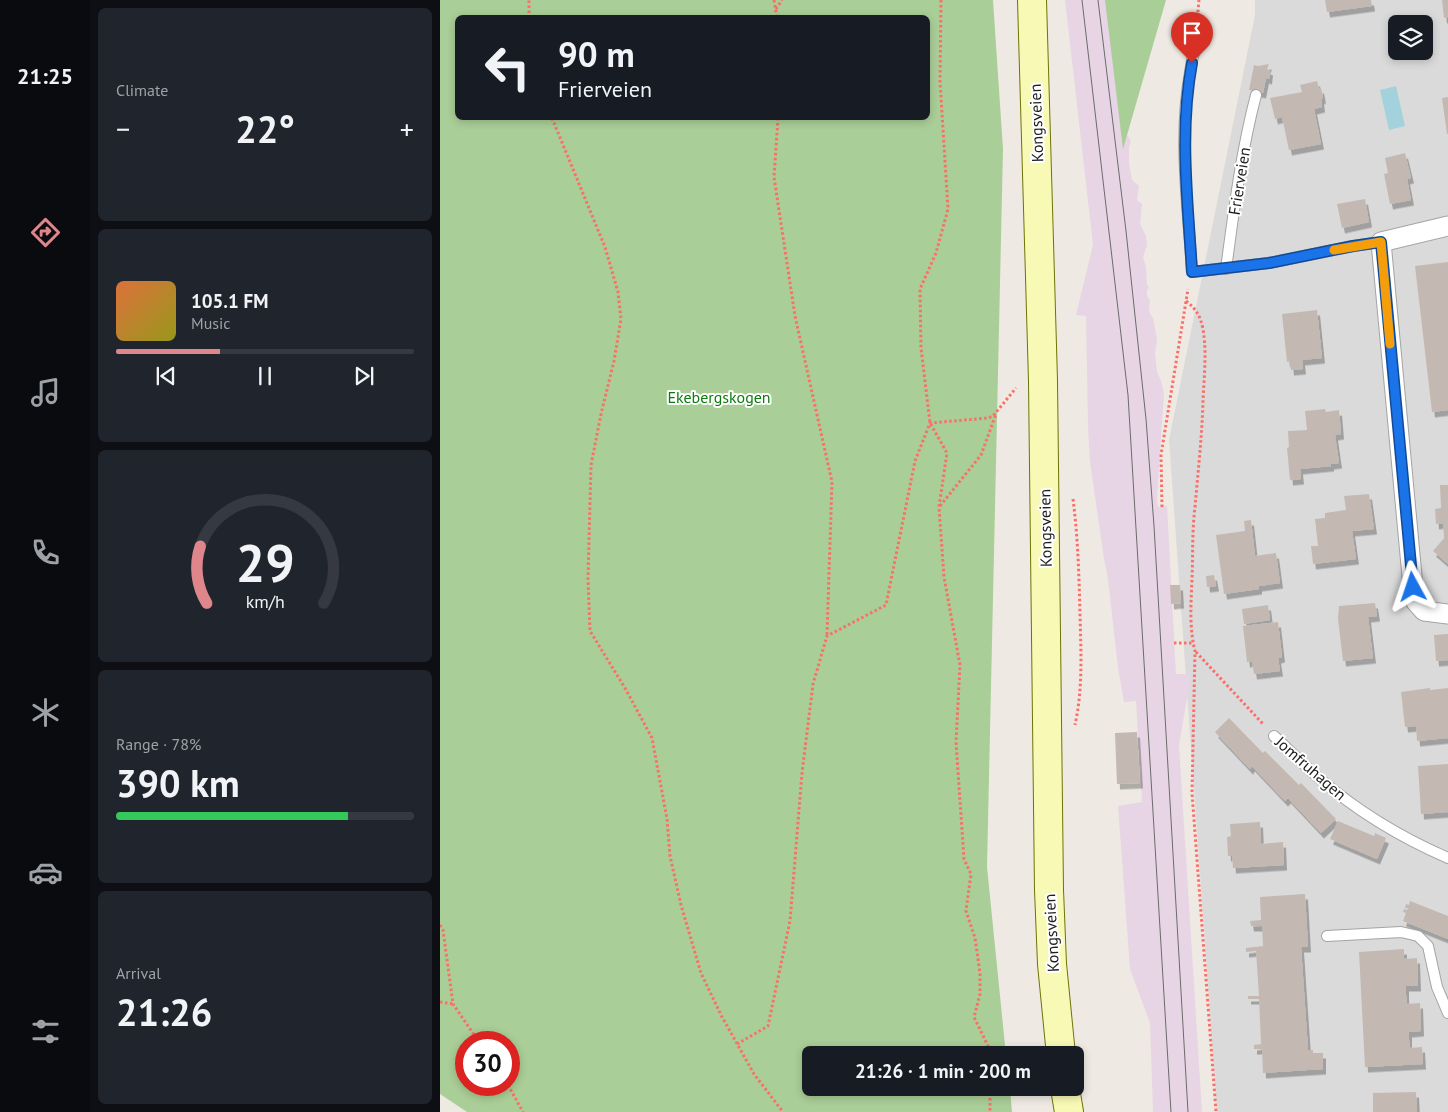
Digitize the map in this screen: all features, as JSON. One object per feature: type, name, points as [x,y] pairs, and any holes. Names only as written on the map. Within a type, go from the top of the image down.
[{"type":"main road","name":"Kongsveien","points":[[1032,0],[1043,381],[1048,890],[1052,964],[1060,1046]]},
{"type":"main road","points":[[1066,1096],[1069,1112]]},
{"type":"street","points":[[1448,226],[1381,242],[1413,587],[1416,602],[1424,611],[1448,614]]},
{"type":"lane","points":[[1200,40],[1195,48],[1186,94],[1185,122],[1187,202],[1192,272],[1269,263],[1381,242]]},
{"type":"lane","name":"Frierveien","points":[[1226,269],[1236,192],[1256,95]]},
{"type":"lane","name":"Jomfruhagen","points":[[1274,736],[1319,778],[1359,809],[1420,846],[1448,858]]},
{"type":"lane","points":[[1327,936],[1401,932],[1418,936],[1428,946],[1437,987],[1448,1013]]},
{"type":"path","points":[[529,0],[529,15]]},
{"type":"path","points":[[774,0],[777,15]]},
{"type":"path","points":[[776,9],[782,0]]},
{"type":"path","points":[[941,0],[940,80],[948,209],[936,252],[920,289],[921,348],[930,423],[947,453],[939,507],[944,577],[960,665],[956,742],[964,858],[972,874],[966,910],[975,938],[980,972],[980,994],[974,1017],[988,1046]]},
{"type":"path","points":[[553,120],[605,247],[618,292],[621,319],[614,361],[591,465],[588,579],[590,631],[625,688],[652,738],[667,819],[670,856],[681,905],[701,973],[754,1074],[783,1112]]},
{"type":"path","points":[[737,1044],[768,1026],[790,922],[802,773],[813,684],[827,636],[832,482],[795,316],[774,177],[778,120]]},
{"type":"path","points":[[1162,507],[1161,456],[1186,299],[1195,308],[1201,323],[1205,369],[1203,426],[1193,528],[1191,610],[1195,651],[1192,793],[1216,1112]]},
{"type":"path","points":[[930,423],[988,418],[997,411],[1018,387],[1043,381]]},
{"type":"path","points":[[939,507],[980,455],[997,411]]},
{"type":"path","points":[[827,636],[886,605],[915,461],[930,423]]},
{"type":"path","points":[[1174,643],[1193,643]]},
{"type":"path","name":"Jomfruhagen","points":[[1195,651],[1274,736]]},
{"type":"path","points":[[440,925],[443,930],[453,1004],[471,1031]]},
{"type":"path","points":[[440,1002],[453,1004]]},
{"type":"path","points":[[514,1096],[523,1112]]},
{"type":"path","points":[[990,1096],[990,1112]]},
{"type":"shaded area","points":[[1065,0],[1109,0],[1129,129],[1126,133],[1131,141],[1129,164],[1132,180],[1139,186],[1137,200],[1142,204],[1140,224],[1146,236],[1147,245],[1143,257],[1149,288],[1147,296],[1150,300],[1150,314],[1153,318],[1157,339],[1155,354],[1157,372],[1164,393],[1157,499],[1158,507],[1167,506],[1176,674],[1190,674],[1179,745],[1202,1112],[1153,1112],[1150,1023],[1130,969],[1118,806],[1142,802],[1136,701],[1124,702],[1090,462],[1086,316],[1076,315],[1093,245]]},
{"type":"shaded area","points":[[1255,0],[1448,0],[1448,1112],[1217,1112],[1169,440],[1255,15]]},
{"type":"green space","name":"Ekebergskogen","points":[[440,0],[993,0],[1003,149],[987,867],[1005,1046],[802,1046],[802,1096],[1011,1096],[1012,1112],[467,1112],[440,1094]]},
{"type":"green space","points":[[1105,0],[1166,0],[1123,149]]},
{"type":"water","points":[[1396,86],[1405,126],[1389,130],[1380,90]]},
{"type":"building","points":[[1325,0],[1371,0],[1372,6],[1327,12]]},
{"type":"building","points":[[1442,0],[1448,0],[1448,17],[1444,18]]},
{"type":"building","points":[[1269,64],[1267,69],[1270,70],[1269,79],[1266,78],[1263,93],[1249,90],[1254,65]]},
{"type":"building","points":[[1317,81],[1323,98],[1321,99],[1322,107],[1314,109],[1321,144],[1289,150],[1282,117],[1275,119],[1270,98],[1302,92],[1300,85]]},
{"type":"building","points":[[1448,97],[1448,134],[1447,134],[1442,98]]},
{"type":"building","points":[[1405,153],[1411,178],[1407,179],[1411,200],[1390,204],[1384,174],[1388,173],[1385,158]]},
{"type":"building","points":[[1365,199],[1369,222],[1342,228],[1337,204]]},
{"type":"building","points":[[1448,262],[1448,410],[1432,412],[1415,266]]},
{"type":"building","points":[[1317,310],[1322,358],[1302,360],[1303,369],[1291,370],[1290,361],[1287,362],[1282,314]]},
{"type":"building","points":[[1325,409],[1326,412],[1339,410],[1341,434],[1335,435],[1339,463],[1331,464],[1331,466],[1300,469],[1301,479],[1290,480],[1287,448],[1289,447],[1288,431],[1307,430],[1305,411]]},
{"type":"building","points":[[1440,485],[1448,485],[1448,564],[1433,551],[1445,537],[1443,523],[1436,524],[1435,509],[1441,508]]},
{"type":"building","points":[[1369,494],[1374,529],[1352,531],[1356,559],[1313,564],[1311,546],[1318,546],[1315,519],[1325,518],[1325,513],[1346,510],[1344,496]]},
{"type":"building","points":[[1251,520],[1255,556],[1276,553],[1280,583],[1259,586],[1259,589],[1224,594],[1216,535],[1245,531],[1244,521]]},
{"type":"building","points":[[1214,575],[1216,586],[1207,587],[1206,576]]},
{"type":"building","points":[[1170,585],[1180,585],[1181,603],[1171,604]]},
{"type":"building","points":[[1375,603],[1377,616],[1368,617],[1373,658],[1343,661],[1338,619],[1339,606]]},
{"type":"building","points":[[1268,605],[1270,620],[1244,624],[1242,609]]},
{"type":"building","points":[[1278,622],[1282,657],[1278,658],[1280,671],[1254,674],[1252,661],[1247,662],[1243,626]]},
{"type":"building","points":[[1448,634],[1448,660],[1436,661],[1434,635]]},
{"type":"building","points":[[1430,688],[1430,690],[1448,688],[1448,738],[1417,741],[1416,726],[1405,727],[1401,692]]},
{"type":"building","points":[[1229,718],[1263,753],[1265,751],[1299,785],[1301,783],[1336,819],[1321,833],[1288,798],[1285,801],[1252,766],[1250,769],[1215,732]]},
{"type":"building","points":[[1137,732],[1140,783],[1117,784],[1115,733]]},
{"type":"building","points":[[1448,764],[1448,812],[1421,814],[1418,766]]},
{"type":"building","points":[[1338,821],[1374,836],[1375,833],[1386,838],[1377,859],[1330,839]]},
{"type":"building","points":[[1260,822],[1261,844],[1283,842],[1284,865],[1233,868],[1232,856],[1228,856],[1227,837],[1231,836],[1230,824]]},
{"type":"building","points":[[1305,894],[1308,947],[1301,947],[1308,1050],[1313,1050],[1313,1053],[1323,1053],[1323,1069],[1263,1073],[1262,1049],[1254,1049],[1254,1045],[1261,1044],[1259,999],[1248,999],[1248,996],[1259,996],[1256,951],[1246,952],[1246,948],[1263,946],[1262,926],[1251,926],[1250,921],[1261,920],[1260,897]]},
{"type":"building","points":[[1410,901],[1448,916],[1448,939],[1403,921],[1406,913],[1403,912],[1404,909],[1407,910],[1408,908],[1405,908],[1406,904],[1409,905]]},
{"type":"building","points":[[1404,949],[1404,959],[1417,958],[1418,986],[1406,986],[1406,995],[1407,1004],[1420,1003],[1421,1031],[1409,1032],[1409,1040],[1410,1048],[1422,1047],[1423,1064],[1365,1067],[1359,952]]},
{"type":"building","points":[[1416,1092],[1417,1112],[1373,1112],[1373,1093]]},
{"type":"tram line","points":[[1082,0],[1128,395],[1171,1112]]},
{"type":"tram line","points":[[1098,0],[1126,231],[1146,419],[1154,526],[1188,1112]]},
{"type":"slow traffic","points":[[1334,250],[1381,242],[1390,344]]},
{"type":"route","points":[[1192,63],[1186,94],[1185,122],[1187,202],[1192,272],[1269,263],[1381,242],[1413,587]]}]
